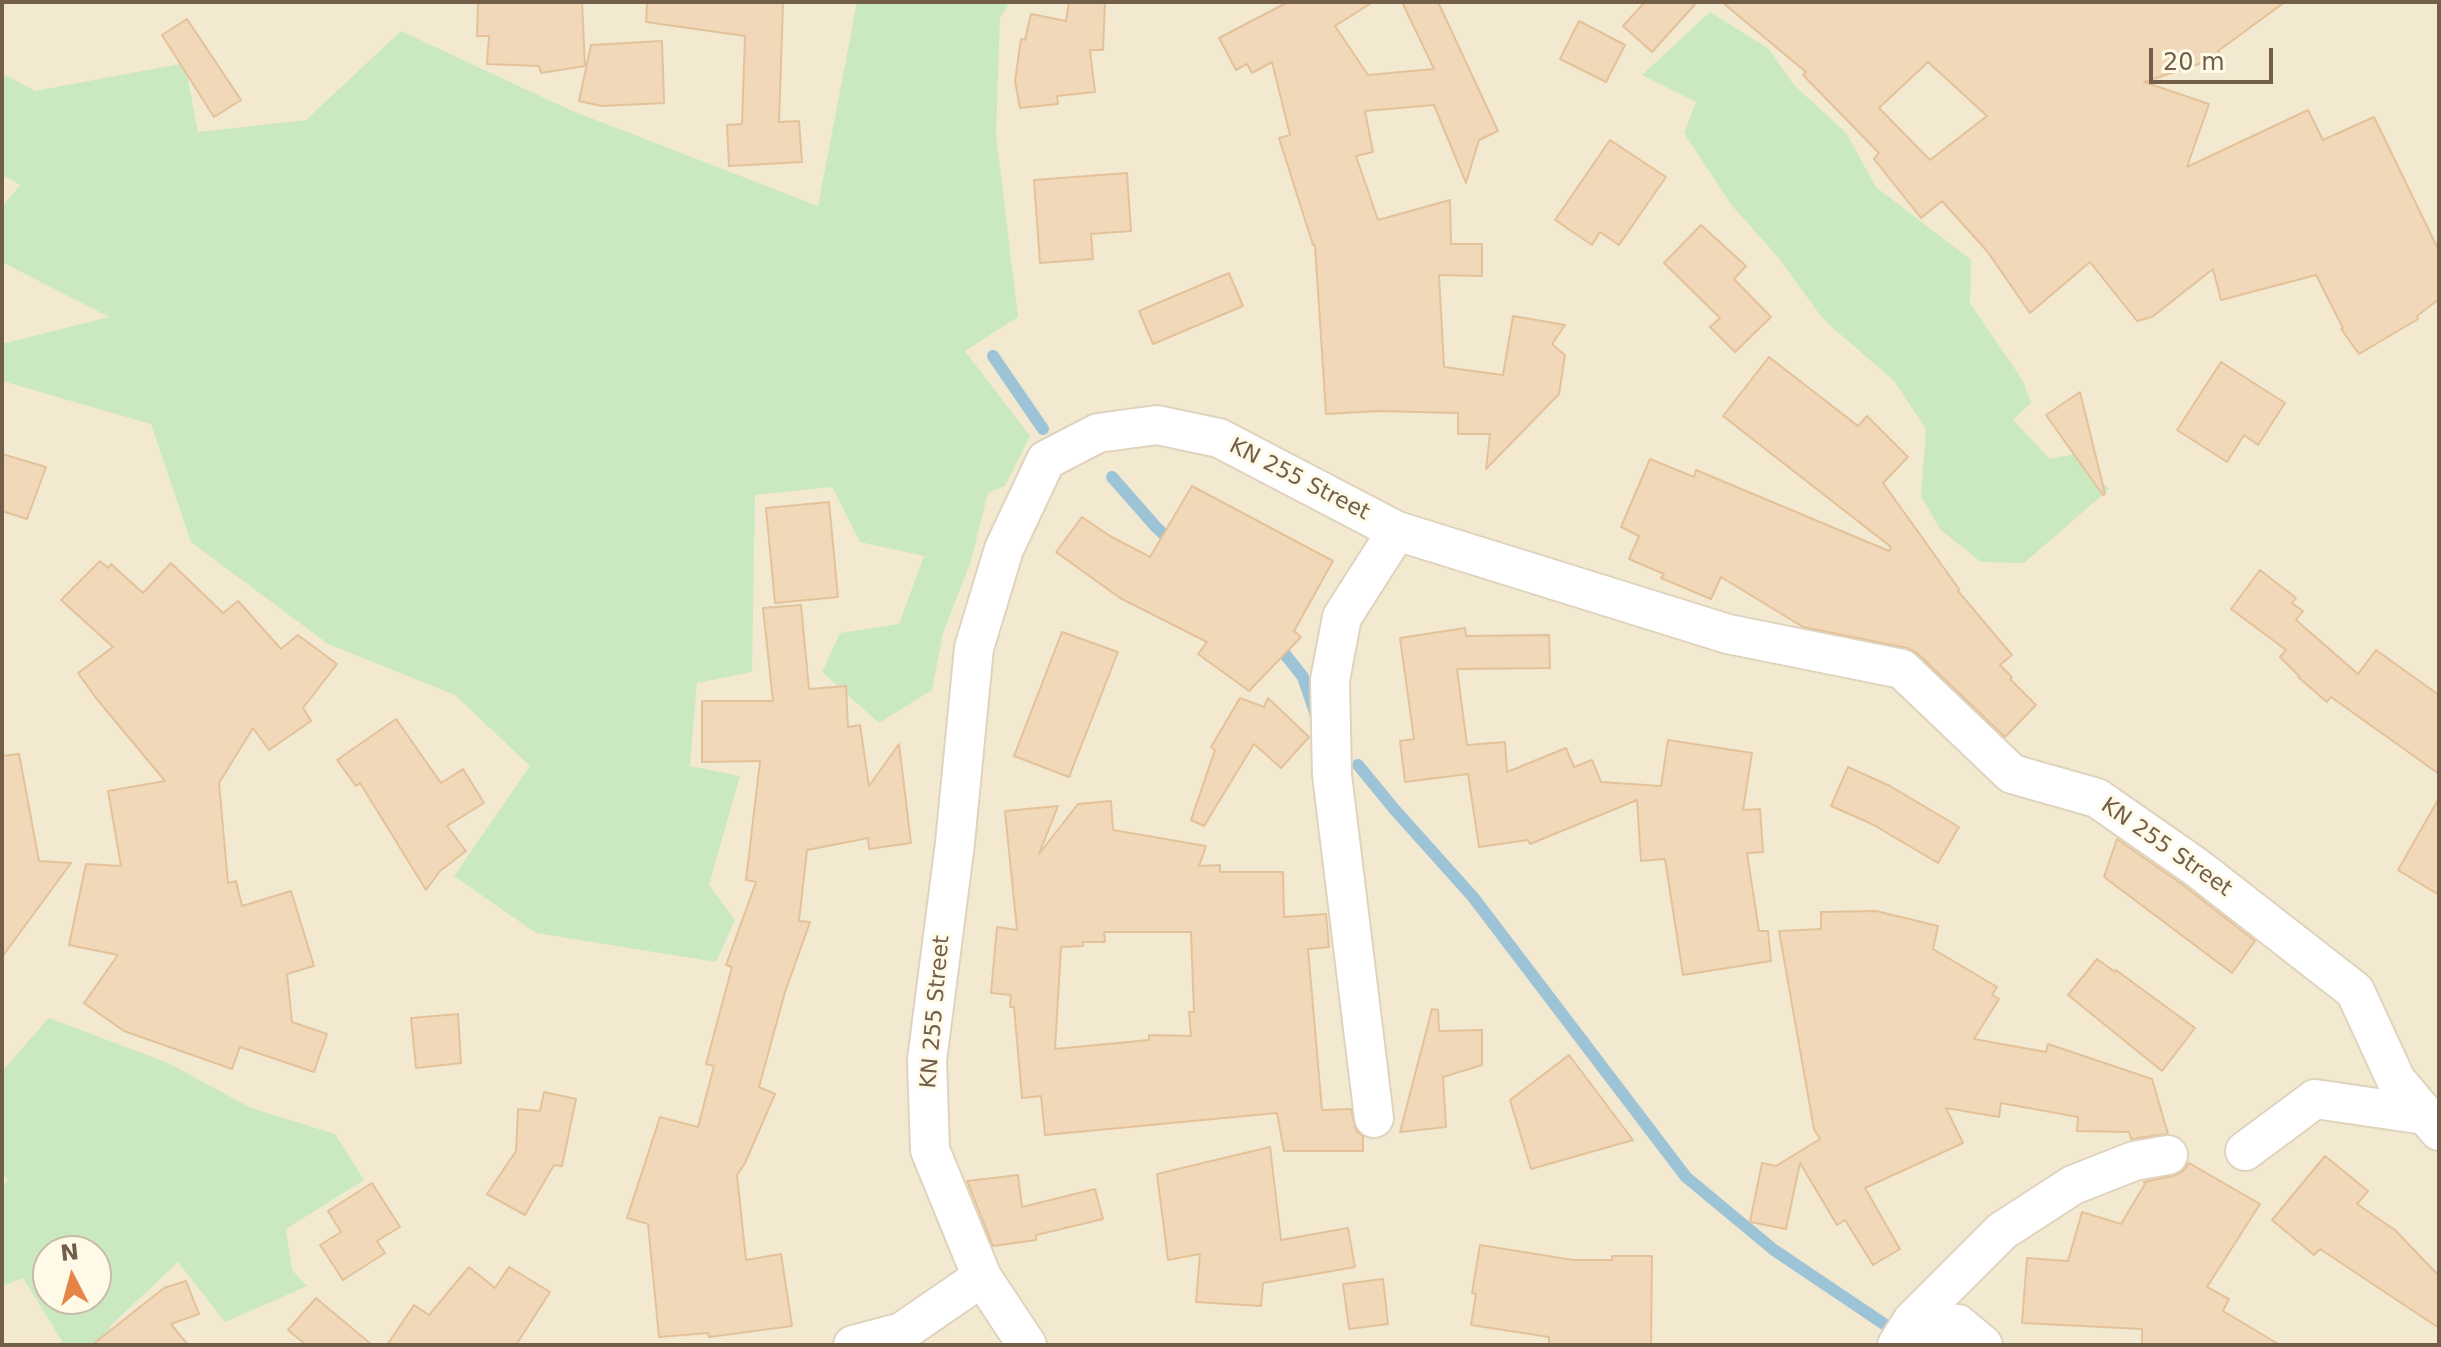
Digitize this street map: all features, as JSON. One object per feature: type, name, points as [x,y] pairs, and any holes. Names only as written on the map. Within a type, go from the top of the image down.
[{"type":"street","name":"KN 255 Street","points":[[1027,1345],[982,1277],[930,1150],[927,1060],[955,843],[974,648],[1004,549],[1046,460],[1098,433],[1157,425],[1219,438],[1397,531],[1728,634],[1902,669],[2012,774],[2097,798],[2196,867],[2355,991],[2396,1080],[2432,1123]]},
{"type":"street","points":[[1374,1118],[1332,775],[1330,680],[1342,617],[1397,531]]},
{"type":"street","points":[[2245,1151],[2315,1099],[2432,1123]]},
{"type":"street","points":[[1903,1336],[1912,1321],[2002,1231],[2073,1185],[2134,1161],[2168,1155]]},
{"type":"street","points":[[853,1345],[902,1332],[982,1277]]},
{"type":"street","points":[[1903,1336],[1958,1324],[1983,1345]]},
{"type":"shaded area","points":[[2,2],[2439,2],[2439,1345],[2,1345]]},
{"type":"green space","points":[[857,2],[1010,2],[1000,18],[996,134],[1018,317],[965,351],[1030,436],[1005,486],[988,493],[971,561],[943,633],[932,690],[879,723],[822,672],[840,633],[899,624],[924,556],[860,542],[832,487],[755,495],[752,672],[697,683],[690,766],[740,776],[709,885],[735,920],[716,962],[536,933],[454,876],[530,766],[455,695],[328,644],[191,542],[151,424],[2,381],[2,344],[109,317],[2,262],[2,207],[20,185],[2,175],[2,73],[35,91],[185,63],[198,132],[306,120],[401,31],[570,110],[818,206]]},
{"type":"green space","points":[[1710,12],[1769,49],[1793,84],[1846,133],[1876,187],[1971,260],[1970,303],[2023,381],[2031,403],[2013,420],[2050,459],[2074,454],[2109,489],[2024,563],[1981,562],[1940,529],[1921,496],[1926,429],[1895,382],[1823,319],[1778,257],[1733,207],[1684,133],[1696,102],[1642,75]]},
{"type":"green space","points":[[49,1018],[168,1063],[251,1108],[335,1134],[364,1180],[286,1229],[292,1270],[307,1286],[225,1322],[178,1262],[109,1327],[120,1345],[58,1345],[62,1341],[46,1315],[112,1315],[112,1235],[32,1235],[32,1293],[23,1278],[2,1286],[2,1189],[8,1179],[2,1174],[2,1071]]},
{"type":"building","points":[[478,2],[582,2],[585,66],[541,73],[539,66],[487,64],[489,36],[477,36]]},
{"type":"building","points":[[647,2],[783,3],[779,122],[799,121],[802,162],[729,166],[727,125],[742,124],[745,36],[646,22]]},
{"type":"building","points":[[1069,2],[1105,2],[1103,50],[1090,50],[1095,92],[1057,96],[1058,104],[1020,108],[1015,81],[1021,39],[1025,40],[1031,14],[1066,21]]},
{"type":"building","points":[[1288,2],[1373,2],[1335,26],[1368,75],[1434,69],[1402,2],[1438,2],[1498,131],[1479,140],[1466,183],[1434,105],[1365,111],[1373,152],[1356,156],[1378,220],[1450,200],[1451,244],[1482,244],[1482,276],[1439,275],[1444,367],[1503,375],[1513,316],[1565,325],[1552,344],[1565,355],[1559,394],[1486,469],[1490,434],[1458,434],[1458,413],[1378,411],[1326,414],[1315,245],[1279,138],[1290,135],[1272,62],[1252,73],[1247,64],[1236,70],[1219,38]]},
{"type":"building","points":[[1645,2],[1697,2],[1652,52],[1623,26]]},
{"type":"building","points":[[1722,2],[2285,2],[2218,51],[2220,57],[2144,82],[2209,104],[2187,167],[2308,110],[2323,140],[2374,117],[2439,251],[2439,299],[2417,316],[2418,319],[2359,354],[2341,329],[2316,275],[2221,300],[2213,269],[2152,317],[2137,321],[2090,262],[2030,313],[1987,251],[1942,201],[1921,218],[1874,159],[1879,153],[1803,75],[1806,72]],"holes":[[[1928,62],[1987,116],[1930,160],[1879,108]]]},
{"type":"building","points":[[187,19],[241,100],[214,117],[162,35]]},
{"type":"building","points":[[1579,21],[1625,45],[1606,82],[1560,59]]},
{"type":"building","points":[[662,41],[664,103],[602,106],[579,101],[591,45]]},
{"type":"building","points":[[1610,140],[1666,177],[1619,245],[1600,232],[1592,245],[1555,220]]},
{"type":"building","points":[[1127,173],[1131,231],[1091,234],[1093,259],[1040,263],[1034,180]]},
{"type":"building","points":[[1701,225],[1746,266],[1734,279],[1771,317],[1735,352],[1710,327],[1720,318],[1664,263]]},
{"type":"building","points":[[1229,273],[1243,306],[1153,344],[1139,311]]},
{"type":"building","points":[[1769,357],[1858,426],[1867,416],[1908,457],[1883,483],[1958,591],[2012,655],[2000,665],[2036,705],[2005,737],[1917,653],[1907,648],[1803,627],[1721,577],[1711,599],[1661,578],[1664,574],[1629,559],[1639,536],[1621,527],[1650,459],[1694,477],[1696,470],[1889,551],[1891,547],[1723,416]]},
{"type":"building","points":[[2221,362],[2285,403],[2258,445],[2244,435],[2227,462],[2177,430]]},
{"type":"building","points":[[2080,392],[2105,494],[2103,495],[2046,415]]},
{"type":"building","points":[[2,454],[46,467],[27,519],[2,511]]},
{"type":"building","points":[[1192,486],[1333,561],[1294,631],[1301,637],[1249,691],[1198,654],[1207,642],[1120,598],[1056,552],[1082,517],[1150,557]]},
{"type":"building","points":[[829,502],[838,597],[775,603],[766,508]]},
{"type":"building","points":[[100,561],[108,568],[111,564],[143,593],[171,563],[223,613],[238,601],[281,649],[298,635],[337,664],[303,708],[311,721],[269,750],[253,728],[219,783],[228,883],[236,881],[242,906],[291,891],[314,966],[287,974],[292,1022],[327,1034],[314,1072],[240,1047],[232,1069],[124,1031],[84,1003],[118,955],[69,945],[86,864],[121,866],[108,791],[165,781],[78,673],[113,647],[61,600]]},
{"type":"building","points":[[2260,570],[2296,598],[2292,603],[2303,611],[2296,620],[2358,674],[2376,650],[2439,695],[2439,774],[2331,697],[2327,702],[2280,657],[2286,650],[2231,609]]},
{"type":"building","points":[[801,605],[809,689],[846,686],[848,727],[860,725],[869,786],[899,744],[911,843],[869,849],[868,838],[807,850],[799,921],[810,922],[785,992],[759,1087],[775,1094],[737,1175],[746,1260],[781,1254],[792,1326],[709,1337],[708,1333],[659,1337],[648,1224],[627,1218],[660,1117],[698,1127],[714,1066],[706,1064],[732,967],[726,965],[756,882],[746,880],[760,761],[702,762],[702,701],[773,701],[763,608]]},
{"type":"building","points":[[1465,628],[1466,636],[1549,635],[1550,668],[1457,669],[1467,745],[1505,742],[1507,772],[1566,748],[1574,767],[1592,760],[1601,782],[1661,786],[1668,740],[1752,753],[1743,810],[1760,809],[1763,852],[1747,853],[1759,931],[1768,931],[1771,961],[1683,975],[1665,859],[1641,861],[1637,800],[1530,844],[1528,840],[1479,847],[1468,774],[1405,782],[1400,741],[1414,739],[1400,638]]},
{"type":"building","points":[[1062,632],[1118,652],[1069,777],[1014,756]]},
{"type":"building","points":[[1240,698],[1264,707],[1268,698],[1309,737],[1281,768],[1254,744],[1204,826],[1191,820],[1215,750],[1211,747]]},
{"type":"building","points":[[396,719],[441,783],[463,769],[484,803],[447,826],[466,851],[440,871],[426,890],[360,783],[356,786],[337,760]]},
{"type":"building","points":[[19,754],[39,861],[71,863],[2,957],[2,756]]},
{"type":"building","points":[[1848,767],[1890,786],[1959,827],[1938,863],[1872,824],[1831,806]]},
{"type":"building","points":[[2439,798],[2439,895],[2398,870]]},
{"type":"building","points":[[1111,801],[1113,830],[1206,846],[1199,866],[1220,865],[1220,872],[1283,872],[1284,917],[1326,914],[1329,947],[1308,949],[1322,1110],[1351,1109],[1356,1131],[1363,1136],[1363,1151],[1284,1151],[1277,1113],[1045,1135],[1041,1096],[1022,1098],[1011,995],[991,993],[997,927],[1017,930],[1005,811],[1058,806],[1039,854],[1078,804]],"holes":[[[1104,932],[1191,932],[1194,1012],[1189,1012],[1191,1036],[1149,1035],[1149,1040],[1055,1049],[1061,947],[1083,946],[1083,942],[1105,942]]]},
{"type":"building","points":[[2117,839],[2255,941],[2232,973],[2104,877]]},
{"type":"building","points":[[1876,911],[1938,926],[1933,949],[1997,987],[1992,995],[1999,999],[1974,1039],[2046,1052],[2048,1044],[2152,1079],[2168,1134],[2131,1139],[2129,1132],[2077,1131],[2078,1117],[2001,1103],[1999,1117],[1946,1108],[1963,1143],[1865,1188],[1900,1249],[1873,1265],[1845,1220],[1837,1225],[1800,1163],[1786,1229],[1750,1222],[1762,1163],[1776,1166],[1820,1139],[1814,1129],[1779,931],[1821,929],[1821,912]]},
{"type":"building","points":[[2097,959],[2195,1028],[2162,1071],[2068,995]]},
{"type":"building","points":[[1432,1009],[1438,1010],[1439,1031],[1482,1030],[1482,1065],[1443,1077],[1446,1127],[1400,1132]]},
{"type":"building","points":[[458,1014],[461,1063],[416,1068],[411,1018]]},
{"type":"building","points":[[1569,1055],[1633,1140],[1531,1169],[1510,1100]]},
{"type":"building","points":[[544,1092],[576,1099],[562,1166],[554,1165],[525,1215],[487,1194],[516,1151],[518,1109],[540,1111]]},
{"type":"building","points":[[1270,1147],[1281,1240],[1348,1228],[1355,1267],[1263,1283],[1261,1306],[1196,1302],[1200,1254],[1168,1260],[1157,1174]]},
{"type":"building","points":[[2325,1156],[2368,1191],[2357,1204],[2395,1230],[2439,1276],[2439,1328],[2320,1249],[2314,1255],[2272,1220]]},
{"type":"building","points":[[2189,1163],[2260,1204],[2207,1287],[2229,1299],[2223,1311],[2280,1345],[2142,1345],[2142,1329],[2022,1323],[2027,1258],[2068,1261],[2082,1212],[2121,1224],[2144,1182],[2173,1176],[2183,1171]]},
{"type":"building","points":[[1018,1175],[1022,1207],[1095,1189],[1103,1219],[1036,1235],[1036,1240],[993,1246],[967,1181]]},
{"type":"building","points":[[372,1183],[400,1227],[377,1241],[385,1253],[343,1280],[320,1245],[341,1232],[328,1211]]},
{"type":"building","points":[[1480,1245],[1573,1260],[1652,1256],[1651,1345],[1549,1345],[1549,1337],[1471,1325],[1476,1294],[1472,1293]]},
{"type":"building","points":[[469,1267],[495,1288],[509,1267],[550,1292],[516,1345],[387,1345],[414,1305],[429,1315]]},
{"type":"building","points":[[1383,1279],[1388,1324],[1349,1329],[1343,1284]]},
{"type":"building","points":[[186,1281],[199,1314],[171,1324],[188,1345],[92,1345],[164,1288]]},
{"type":"building","points":[[316,1298],[372,1345],[306,1345],[288,1330]]},
{"type":"waterway","points":[[993,356],[1043,429]]},
{"type":"waterway","points":[[1112,477],[1175,545]]},
{"type":"waterway","points":[[1277,644],[1303,677],[1317,718]]},
{"type":"waterway","points":[[1358,765],[1473,897],[1686,1177],[1774,1250],[1887,1326]]}]
